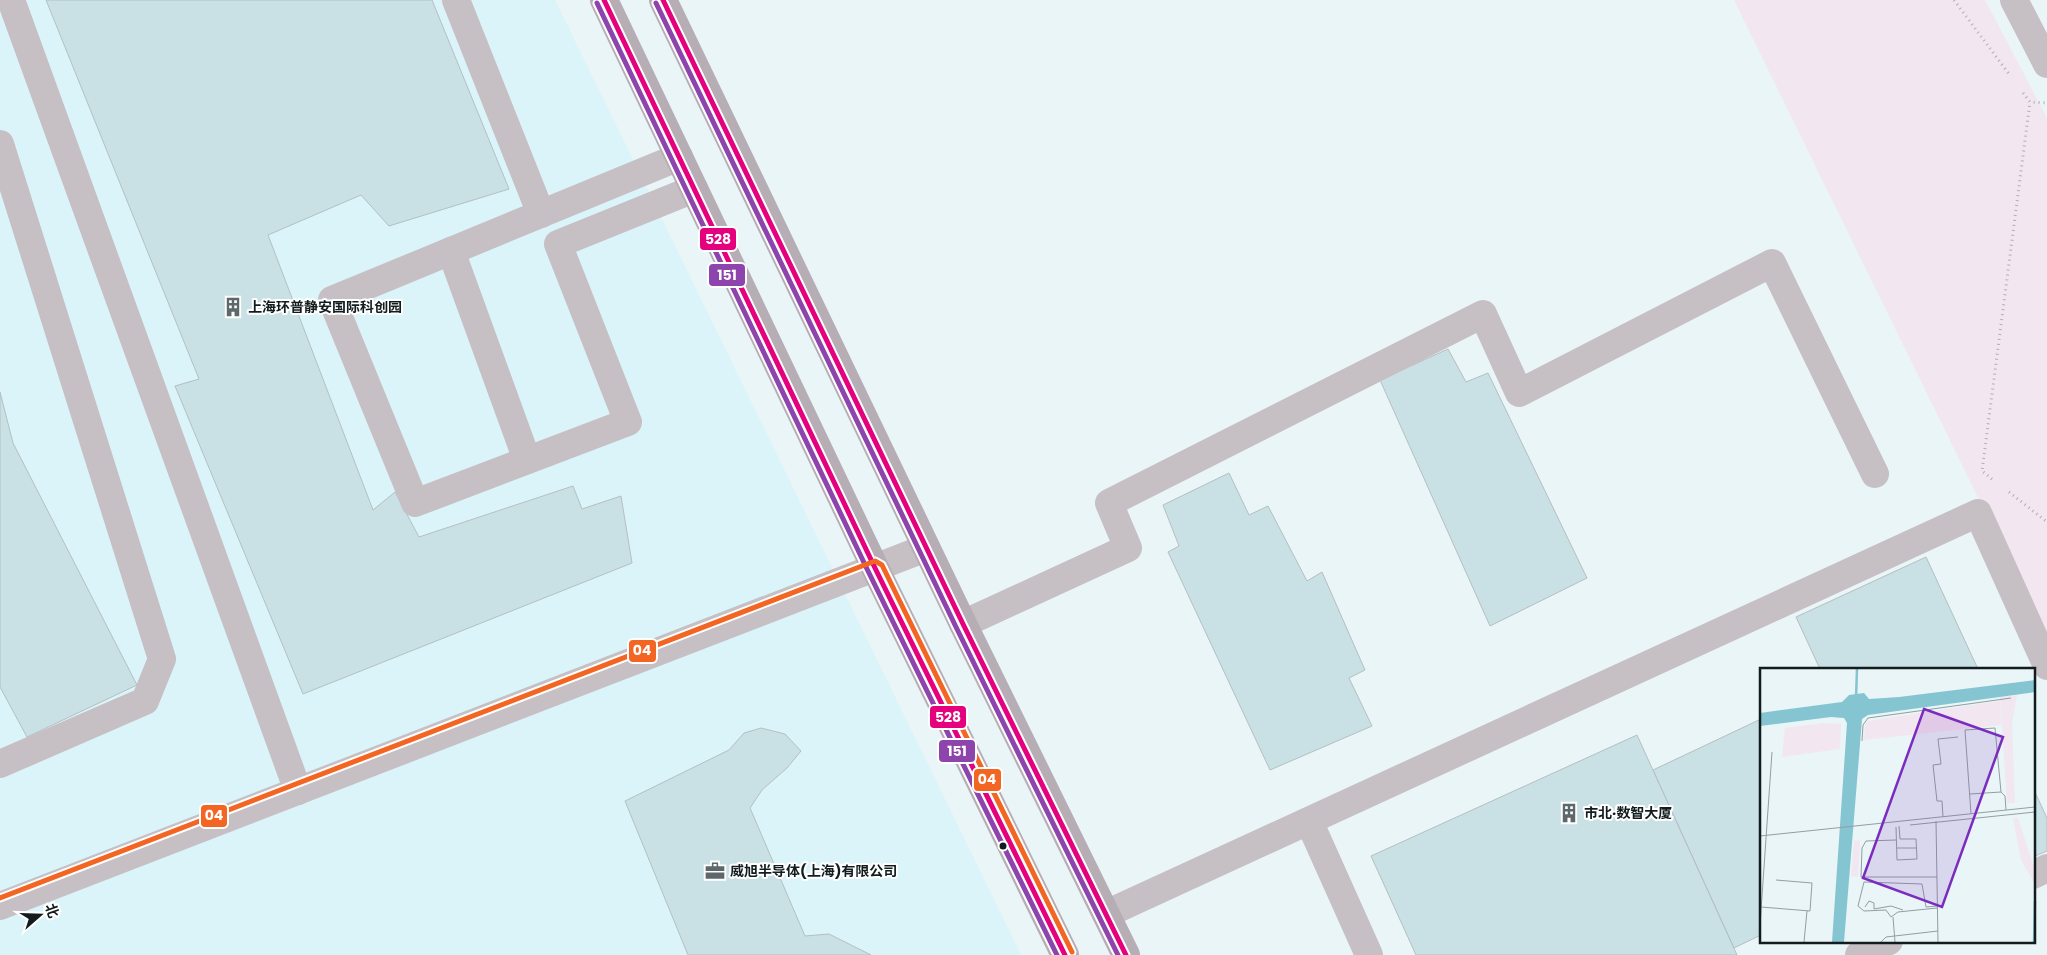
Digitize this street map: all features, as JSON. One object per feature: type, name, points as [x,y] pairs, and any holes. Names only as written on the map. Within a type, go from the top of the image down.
[{"type":"main road","points":[[604,0],[875,568],[1064,955]]},
{"type":"main road","points":[[663,0],[926,548],[1126,955]]},
{"type":"street","points":[[11,0],[298,791]]},
{"type":"street","points":[[456,0],[541,214]]},
{"type":"street","points":[[2014,0],[2047,64]]},
{"type":"street","points":[[0,144],[162,659],[145,700],[0,764]]},
{"type":"street","points":[[679,156],[332,300],[415,503],[628,422],[558,244],[694,188]]},
{"type":"street","points":[[451,251],[527,460]]},
{"type":"street","points":[[963,624],[1128,548],[1109,503],[1483,314],[1519,393],[1772,264],[1875,474]]},
{"type":"street","points":[[1106,914],[1978,513],[2047,666]]},
{"type":"street","points":[[0,906],[926,548]]},
{"type":"street","points":[[1310,820],[1369,955]]},
{"type":"street","points":[[2034,874],[2047,868]]},
{"type":"street","points":[[1859,955],[1887,942]]},
{"type":"path","points":[[1954,0],[2013,79]]},
{"type":"path","points":[[1997,482],[1982,471],[2030,102],[2019,86]]},
{"type":"path","points":[[2030,102],[2047,104]]},
{"type":"path","points":[[2004,488],[2047,522]]},
{"type":"shaded area","points":[[0,0],[555,0],[1021,955],[0,955]]},
{"type":"shaded area","points":[[1734,0],[1985,0],[2047,118],[2047,638]]},
{"type":"building","name":"上海环普静安国际科创园","points":[[46,0],[432,0],[509,189],[389,226],[361,195],[268,235],[373,510],[395,492],[419,537],[573,486],[582,509],[621,496],[632,563],[303,694],[175,386],[199,379]]},
{"type":"building","points":[[1448,349],[1466,382],[1488,373],[1587,578],[1490,626],[1380,380]]},
{"type":"building","points":[[0,392],[13,443],[137,685],[27,737],[0,687]]},
{"type":"building","points":[[1229,473],[1249,515],[1268,506],[1307,581],[1322,572],[1365,670],[1349,678],[1372,726],[1270,770],[1168,552],[1179,546],[1163,505]]},
{"type":"building","points":[[1926,557],[1978,668],[1820,668],[1796,617]]},
{"type":"building","points":[[1760,719],[1760,935],[1734,948],[1653,770]]},
{"type":"building","name":"威旭半导体(上海)有限公司","points":[[761,728],[785,734],[801,751],[787,768],[762,790],[750,808],[805,936],[829,934],[871,955],[688,955],[625,801],[729,750],[744,733]]},
{"type":"building","name":"市北·数智大厦","points":[[1637,735],[1737,955],[1416,955],[1371,856]]},
{"type":"building","points":[[2034,790],[2047,818],[2047,851],[2034,857]]},
{"type":"transit line","name":"528","points":[[604,0],[875,568],[1065,955]]},
{"type":"transit line","name":"528","points":[[663,0],[963,624],[1126,955]]},
{"type":"transit line","name":"151","points":[[597,3],[868,571],[1057,955]]},
{"type":"transit line","name":"151","points":[[656,3],[956,627],[1118,955]]},
{"type":"transit line","name":"04","points":[[0,898],[875,561],[882,565],[1072,952]]},
{"type":"place","name":"上海环普静安国际科创园","points":[[233,307]]},
{"type":"place","name":"市北·数智大厦","points":[[1569,813]]},
{"type":"place","name":"威旭半导体(上海)有限公司","points":[[715,871]]}]
